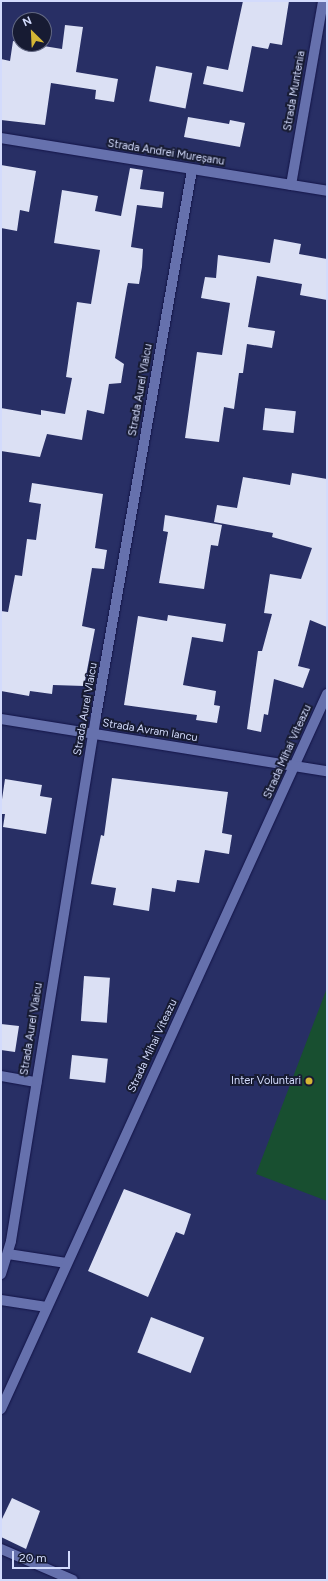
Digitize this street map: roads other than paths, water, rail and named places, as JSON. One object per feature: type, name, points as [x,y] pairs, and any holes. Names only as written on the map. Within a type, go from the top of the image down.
[{"type":"street","name":"Strada Muntenia","points":[[291,185],[323,1]]},
{"type":"street","name":"Strada Andrei Mureșanu","points":[[1,138],[327,191]]},
{"type":"street","name":"Strada Aurel Vlaicu","points":[[1,1274],[8,1254],[93,735],[192,170]]},
{"type":"street","name":"Strada Mihai Viteazu","points":[[1,1409],[66,1263],[327,694]]},
{"type":"street","name":"Strada Avram Iancu","points":[[1,719],[93,735],[327,771]]},
{"type":"street","points":[[1,1076],[36,1082]]},
{"type":"street","points":[[8,1254],[66,1263]]},
{"type":"street","points":[[1,1300],[46,1307]]},
{"type":"street","points":[[1,1549],[73,1580]]},
{"type":"place","name":"Inter Voluntari","points":[[309,1081]]}]
